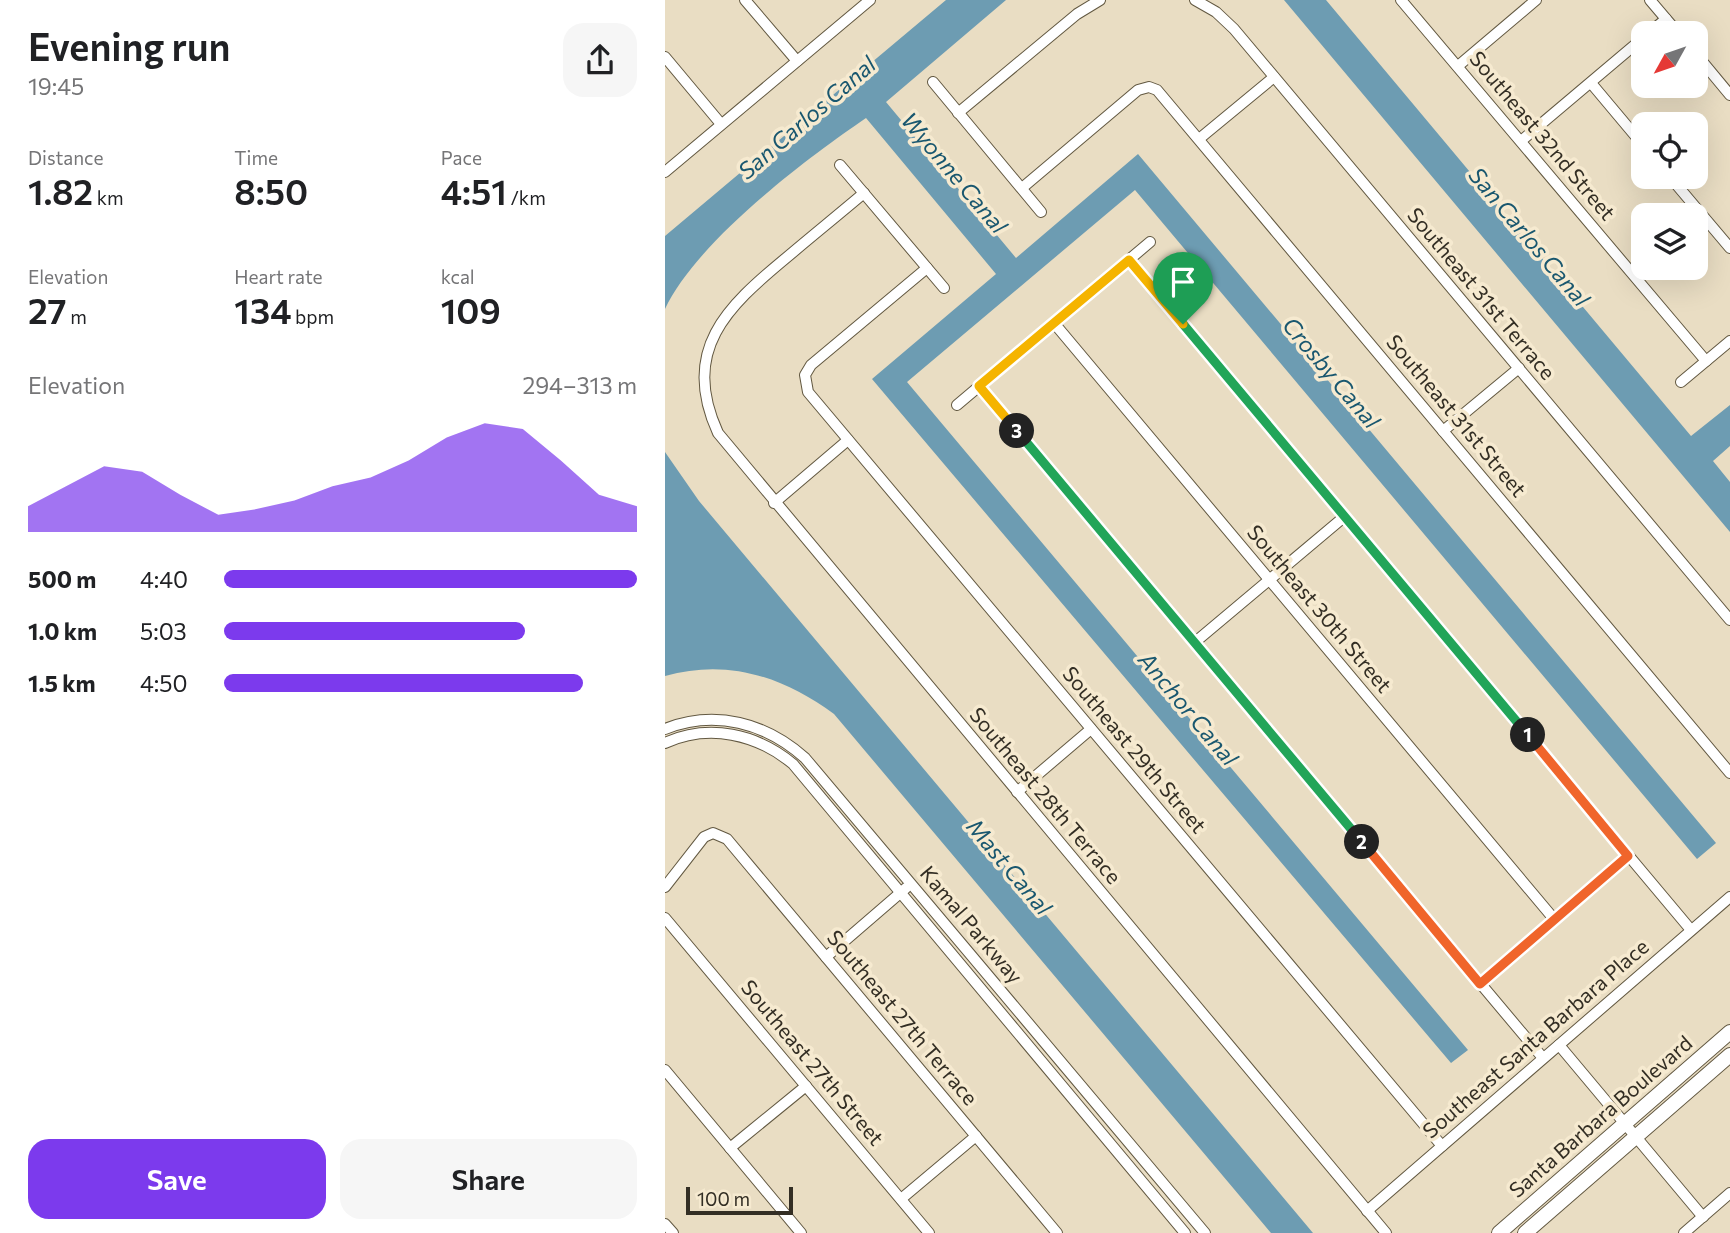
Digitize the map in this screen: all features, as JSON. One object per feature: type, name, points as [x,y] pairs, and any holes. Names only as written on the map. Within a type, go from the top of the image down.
[{"type":"main road","name":"Santa Barbara Boulevard","points":[[1499,1233],[1730,1032]]},
{"type":"main road","name":"Santa Barbara Boulevard","points":[[1525,1233],[1730,1055]]},
{"type":"street","points":[[745,0],[797,61]]},
{"type":"street","points":[[665,172],[870,0]]},
{"type":"street","points":[[958,113],[1077,14],[1100,0]]},
{"type":"street","name":"Southeast 31st Terrace","points":[[1195,0],[1229,23],[1730,620]]},
{"type":"street","name":"Southeast 32nd Street","points":[[1401,0],[1706,360]]},
{"type":"street","points":[[1458,66],[1535,0]]},
{"type":"street","points":[[1650,0],[1666,19],[1664,21]]},
{"type":"street","points":[[1521,141],[1631,48]]},
{"type":"street","points":[[665,57],[721,124]]},
{"type":"street","points":[[1708,68],[1730,95]]},
{"type":"street","points":[[1199,139],[1274,77]]},
{"type":"street","points":[[933,82],[1041,212]]},
{"type":"street","points":[[1591,83],[1631,131]]},
{"type":"street","name":"Southeast 31st Street","points":[[1022,188],[1136,93],[1149,87],[1160,92],[1730,773]]},
{"type":"street","points":[[840,165],[943,288]]},
{"type":"street","points":[[1680,189],[1730,248]]},
{"type":"street","name":"Southeast 28th Terrace","points":[[864,193],[736,301],[713,337],[705,369],[707,398],[718,433],[1386,1233]]},
{"type":"street","points":[[957,405],[1150,242]]},
{"type":"street","points":[[1129,260],[1691,930]]},
{"type":"street","name":"Southeast 29th Street","points":[[927,268],[811,365],[805,375],[808,392],[1442,1146]]},
{"type":"street","name":"Southeast 30th Street","points":[[1054,323],[1554,919]]},
{"type":"street","points":[[1681,382],[1730,341]]},
{"type":"street","points":[[1443,431],[1519,368]]},
{"type":"street","points":[[979,386],[1543,1058]]},
{"type":"street","points":[[774,503],[848,440]]},
{"type":"street","points":[[1194,643],[1344,517]]},
{"type":"street","name":"Kamal Parkway","points":[[665,729],[694,721],[729,720],[754,726],[785,740],[805,758],[1205,1233]]},
{"type":"street","points":[[1017,792],[1091,729]]},
{"type":"street","name":"Kamal Parkway","points":[[665,743],[695,734],[719,733],[756,740],[776,751],[800,771],[1185,1233]]},
{"type":"street","name":"Southeast 27th Terrace","points":[[665,887],[698,842],[713,833],[727,839],[1058,1233]]},
{"type":"street","points":[[1480,984],[1628,856]]},
{"type":"street","points":[[825,957],[911,883]]},
{"type":"street","name":"Southeast Santa Barbara Place","points":[[1367,1210],[1730,897]]},
{"type":"street","name":"Southeast 27th Street","points":[[665,918],[929,1233]]},
{"type":"street","points":[[1559,1045],[1703,1217]]},
{"type":"street","points":[[665,1070],[801,1233]]},
{"type":"street","points":[[730,1148],[806,1086]]},
{"type":"street","points":[[901,1199],[976,1136]]},
{"type":"street","points":[[1684,1233],[1730,1194]]},
{"type":"street","points":[[665,1224],[673,1233]]},
{"type":"water","name":"San Carlos Canal","points":[[946,0],[1006,0],[886,102],[1016,258],[1138,154],[1716,843],[1697,859],[1135,190],[907,382],[1468,1050],[1451,1063],[872,379],[996,274],[866,118],[784,179],[727,229],[680,283],[665,309],[665,236]]},
{"type":"water","points":[[1284,0],[1326,0],[1691,436],[1730,405],[1730,446],[1713,461],[1730,482],[1730,532]]},
{"type":"water","points":[[665,452],[699,501],[1313,1233],[1271,1233],[834,714],[795,690],[754,674],[711,669],[665,676]]},
{"type":"route","points":[[1129,260],[1183,324],[1628,856],[1480,984],[979,386],[1129,260]]},
{"type":"water label","name":"Wyonne Canal","points":[[954,173]]},
{"type":"water label","name":"Crosby Canal","points":[[1331,373]]},
{"type":"water label","name":"Anchor Canal","points":[[1188,709]]},
{"type":"water label","name":"Mast Canal","points":[[1009,867]]}]
